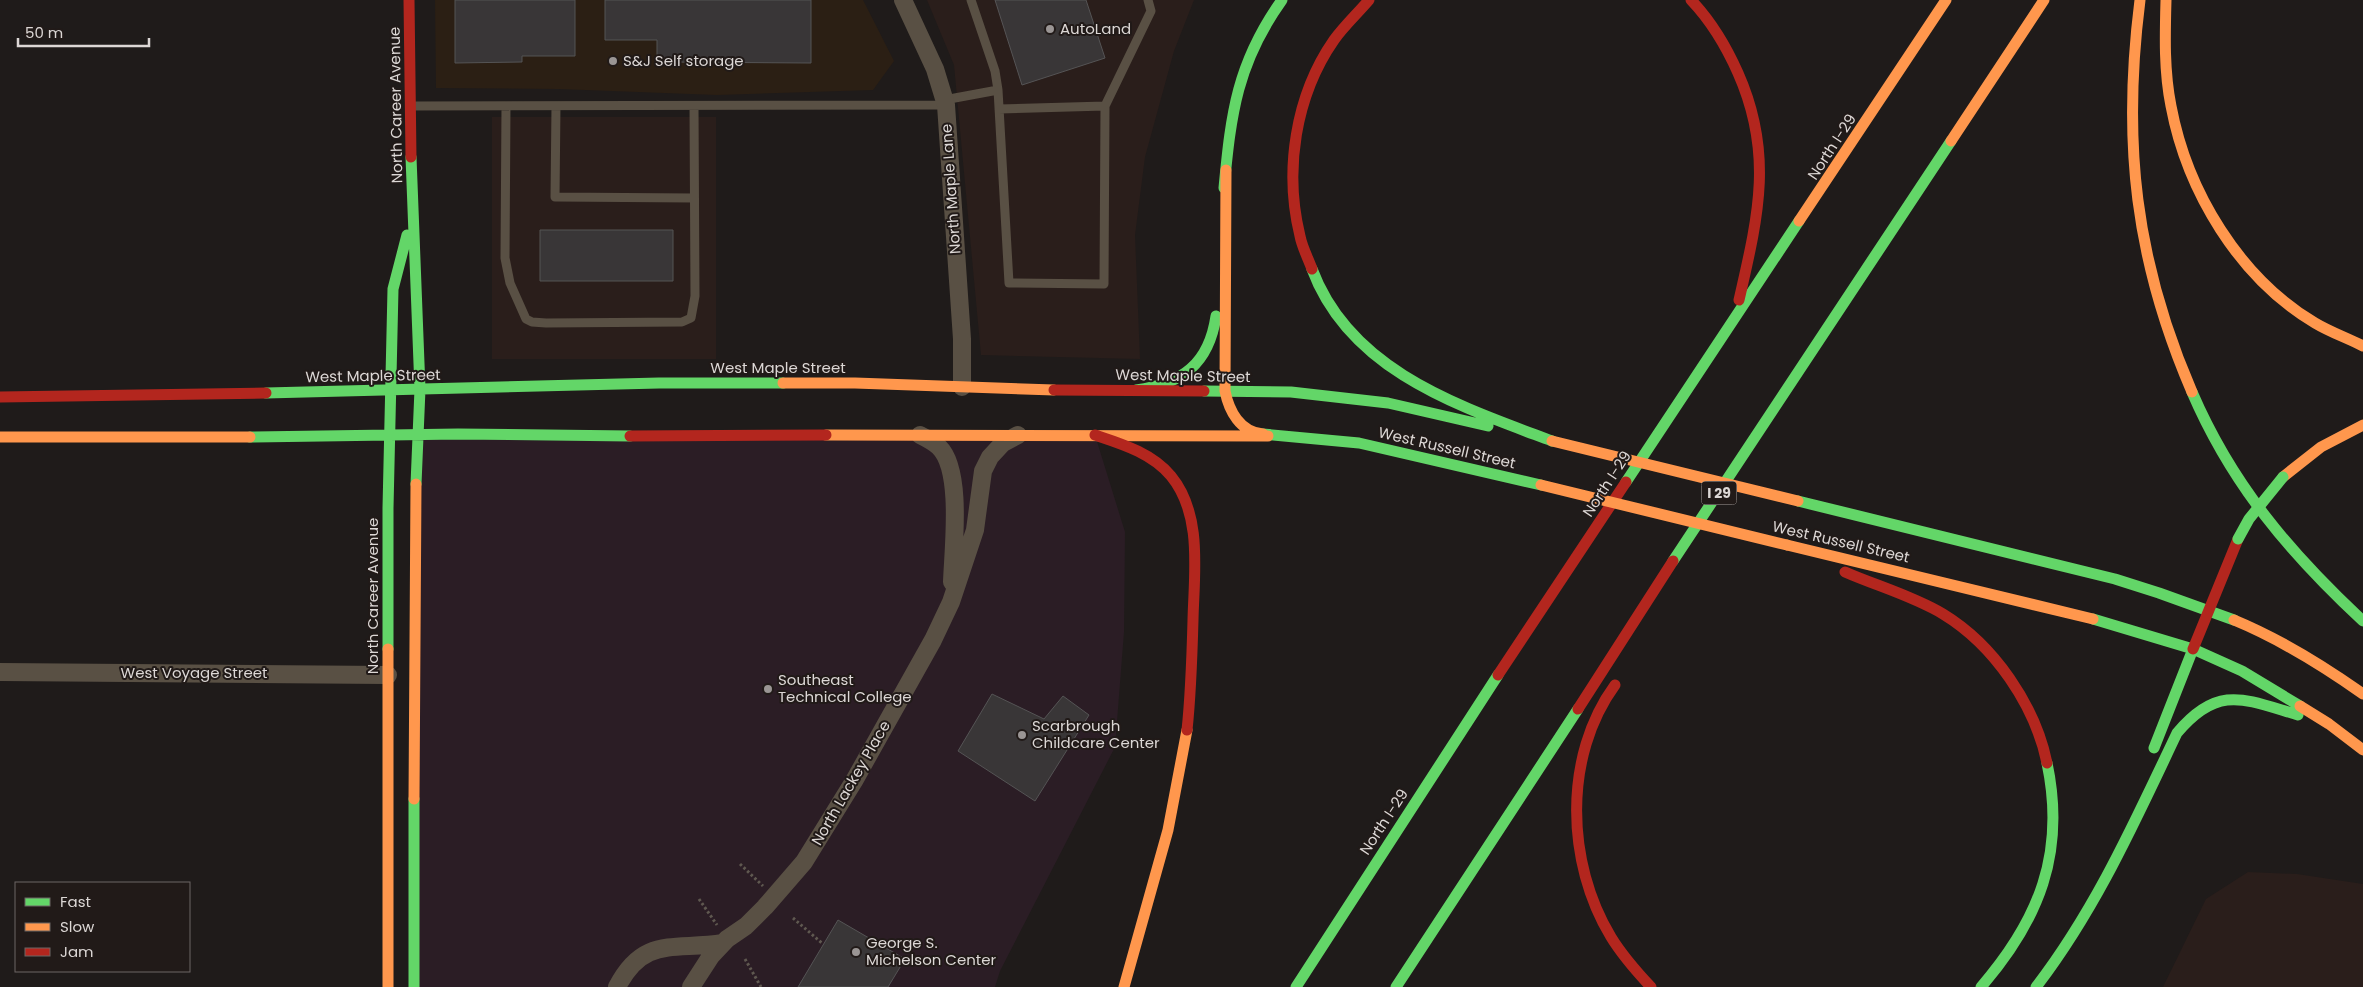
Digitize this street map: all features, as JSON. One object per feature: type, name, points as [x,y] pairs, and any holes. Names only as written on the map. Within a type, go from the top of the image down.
[{"type":"main road","name":"North Career Avenue","points":[[409,0],[409,106],[420,389],[414,516],[414,987]]},
{"type":"main road","points":[[1282,0],[1261,30],[1238,82],[1227,137],[1225,391],[1229,409],[1238,422],[1259,434],[1286,437]]},
{"type":"main road","points":[[1369,0],[1346,24],[1326,52],[1300,110],[1292,166],[1292,206],[1298,237],[1308,266],[1322,294],[1339,320],[1360,343],[1384,364],[1437,395],[1552,441]]},
{"type":"main road","points":[[1691,0],[1720,33],[1751,103],[1758,134],[1760,196],[1736,315]]},
{"type":"main road","name":"North I-29","points":[[1296,987],[1454,741],[1946,0]]},
{"type":"main road","name":"I 29","points":[[1396,987],[1675,558],[2044,0]]},
{"type":"main road","points":[[2140,0],[2131,87],[2131,152],[2142,239],[2155,294],[2172,347],[2212,435],[2235,476],[2311,573],[2363,621]]},
{"type":"main road","points":[[2166,0],[2165,73],[2171,108],[2189,172],[2204,206],[2243,261],[2279,296],[2313,322],[2363,346]]},
{"type":"main road","points":[[1136,390],[1163,386],[1178,378],[1202,358],[1210,344],[1215,328],[1226,170]]},
{"type":"main road","name":"North Career Avenue","points":[[388,987],[388,508],[393,289],[414,208]]},
{"type":"main road","name":"West Maple Street","points":[[0,397],[391,391],[704,382],[855,383],[962,388],[1291,392],[1388,403],[1552,441]]},
{"type":"main road","points":[[2148,762],[2209,608],[2238,539],[2249,519],[2283,477],[2318,448],[2363,425]]},
{"type":"main road","points":[[0,437],[341,437],[391,434],[561,437],[1018,434],[1286,437]]},
{"type":"main road","points":[[1094,435],[1129,447],[1150,457],[1165,470],[1178,487],[1188,507],[1195,566],[1190,695],[1184,752],[1170,818],[1124,987]]},
{"type":"main road","name":"West Russell Street","points":[[1286,437],[1359,443],[1541,485],[2106,622],[2193,649],[2242,670],[2329,724],[2363,750]]},
{"type":"main road","name":"West Russell Street","points":[[1552,441],[2134,583],[2209,608],[2295,650],[2363,694]]},
{"type":"main road","points":[[1787,545],[1872,584],[1932,607],[1954,622],[1979,642],[1998,662],[2017,688],[2031,712],[2045,750],[2054,804],[2053,837],[2048,872],[2036,906],[2022,935],[2004,961],[1981,987]]},
{"type":"main road","points":[[1662,603],[1675,558]]},
{"type":"main road","points":[[1619,679],[1597,712],[1586,748],[1576,796],[1576,828],[1580,860],[1588,891],[1600,920],[1614,944],[1636,973],[1650,987]]},
{"type":"main road","points":[[2036,987],[2052,968],[2079,927],[2177,733],[2199,708],[2214,701],[2231,698],[2329,724]]},
{"type":"main road","points":[[2095,896],[2141,780]]},
{"type":"street","name":"North Maple Lane","points":[[903,0],[935,69],[945,103],[962,339],[962,388]]},
{"type":"street","name":"North Lackey Place","points":[[919,434],[939,447],[947,460],[951,474],[954,544],[951,602]]},
{"type":"street","name":"North Lackey Place","points":[[617,987],[626,970],[644,953],[669,947],[703,946],[721,935],[746,926],[804,862],[859,772],[933,640],[951,602],[975,530],[983,470],[990,457],[1003,443],[1018,434]]},
{"type":"street","name":"West Voyage Street","points":[[0,672],[388,675]]},
{"type":"street","name":"North Lackey Place","points":[[691,987],[721,935]]},
{"type":"lane","points":[[971,0],[995,71],[998,90],[1009,283],[1104,284],[1105,106],[1151,10],[1148,0]]},
{"type":"lane","points":[[409,106],[694,106],[945,103],[998,90]]},
{"type":"lane","points":[[506,106],[505,258],[510,283],[526,319],[532,322],[682,322],[691,318],[695,296],[694,106]]},
{"type":"lane","points":[[556,106],[555,197],[694,198]]},
{"type":"lane","points":[[999,109],[1105,106]]},
{"type":"path","points":[[740,864],[765,888]]},
{"type":"path","points":[[699,899],[721,935]]},
{"type":"path","points":[[793,918],[823,944]]},
{"type":"path","points":[[744,960],[761,987]]},
{"type":"shaded area","points":[[435,0],[863,0],[894,61],[873,90],[717,95],[559,89],[436,88]]},
{"type":"shaded area","points":[[927,0],[1194,0],[1174,51],[1145,157],[1135,235],[1140,359],[981,355],[954,65]]},
{"type":"shaded area","points":[[492,117],[716,117],[716,359],[492,359]]},
{"type":"shaded area","name":"Southeast Technical College","points":[[419,435],[1095,435],[1125,532],[1124,632],[1115,747],[1000,971],[995,987],[415,987]]},
{"type":"shaded area","points":[[2248,872],[2297,874],[2363,884],[2363,987],[2163,987],[2206,899]]},
{"type":"building","points":[[455,0],[575,0],[575,56],[522,56],[522,62],[455,63]]},
{"type":"building","points":[[605,0],[811,0],[811,63],[657,62],[657,40],[605,40]]},
{"type":"building","name":"AutoLand","points":[[995,0],[1086,0],[1105,58],[1022,85]]},
{"type":"building","points":[[540,230],[673,230],[673,281],[540,281]]},
{"type":"building","name":"Scarbrough Childcare Center","points":[[992,694],[1044,719],[1063,696],[1089,715],[1035,801],[958,751]]},
{"type":"building","name":"George S. Michelson Center","points":[[838,920],[905,959],[888,987],[798,987]]},
{"type":"traffic: fast","points":[[1224,188],[1234,112],[1246,67],[1255,45],[1282,0]]},
{"type":"traffic: fast","points":[[1673,561],[1951,141]]},
{"type":"traffic: fast","points":[[411,157],[420,389],[416,484]]},
{"type":"traffic: fast","points":[[1626,482],[1799,221]]},
{"type":"traffic: fast","points":[[388,649],[388,508],[393,289],[407,235]]},
{"type":"traffic: fast","points":[[1312,269],[1329,304],[1352,334],[1380,359],[1411,380],[1445,398],[1552,441]]},
{"type":"traffic: fast","points":[[1136,390],[1167,383],[1191,369],[1207,347],[1216,316]]},
{"type":"traffic: fast","points":[[266,393],[659,383],[783,383]]},
{"type":"traffic: fast","points":[[1204,391],[1291,392],[1388,403],[1488,426]]},
{"type":"traffic: fast","points":[[2192,392],[2225,457],[2265,516],[2311,570],[2363,621]]},
{"type":"traffic: fast","points":[[250,437],[458,434],[630,436]]},
{"type":"traffic: fast","points":[[1263,434],[1359,443],[1541,485]]},
{"type":"traffic: fast","points":[[2238,539],[2249,519],[2283,477]]},
{"type":"traffic: fast","points":[[1798,501],[2115,579],[2234,620]]},
{"type":"traffic: fast","points":[[2093,619],[2193,649],[2242,671],[2300,706]]},
{"type":"traffic: fast","points":[[2154,748],[2193,649]]},
{"type":"traffic: fast","points":[[1296,987],[1498,675]]},
{"type":"traffic: fast","points":[[2036,987],[2058,957],[2096,896],[2130,831],[2177,733],[2206,707],[2219,702],[2247,701],[2298,715]]},
{"type":"traffic: fast","points":[[1396,987],[1578,709]]},
{"type":"traffic: fast","points":[[1981,987],[2001,962],[2018,936],[2043,884],[2050,856],[2053,827],[2052,796],[2047,763]]},
{"type":"traffic: fast","points":[[414,799],[414,987]]},
{"type":"traffic: slow","points":[[1799,221],[1946,0]]},
{"type":"traffic: slow","points":[[1951,141],[2044,0]]},
{"type":"traffic: slow","points":[[2140,0],[2133,103],[2134,152],[2138,200],[2157,295],[2192,392]]},
{"type":"traffic: slow","points":[[2166,0],[2166,67],[2171,106],[2179,138],[2190,169],[2220,230],[2240,257],[2263,282],[2288,304],[2315,323],[2363,346]]},
{"type":"traffic: slow","points":[[1226,170],[1225,391],[1229,406],[1242,425],[1263,434]]},
{"type":"traffic: slow","points":[[783,383],[855,383],[1054,390]]},
{"type":"traffic: slow","points":[[2283,477],[2321,447],[2363,425]]},
{"type":"traffic: slow","points":[[826,435],[1268,436]]},
{"type":"traffic: slow","points":[[0,437],[250,437]]},
{"type":"traffic: slow","points":[[1552,441],[1798,501]]},
{"type":"traffic: slow","points":[[414,799],[416,484]]},
{"type":"traffic: slow","points":[[1541,485],[1787,545]]},
{"type":"traffic: slow","points":[[1787,545],[2093,619]]},
{"type":"traffic: slow","points":[[2234,620],[2300,653],[2363,694]]},
{"type":"traffic: slow","points":[[388,649],[388,987]]},
{"type":"traffic: slow","points":[[2300,706],[2329,724],[2363,750]]},
{"type":"traffic: slow","points":[[1124,987],[1168,830],[1187,730]]},
{"type":"traffic: jam","points":[[409,0],[411,157]]},
{"type":"traffic: jam","points":[[1312,269],[1301,240],[1295,211],[1293,160],[1296,135],[1310,85],[1321,62],[1334,40],[1369,0]]},
{"type":"traffic: jam","points":[[1691,0],[1712,26],[1738,73],[1749,103],[1756,131],[1759,159],[1757,213],[1739,300]]},
{"type":"traffic: jam","points":[[1054,390],[1204,391]]},
{"type":"traffic: jam","points":[[0,397],[266,393]]},
{"type":"traffic: jam","points":[[630,436],[826,435]]},
{"type":"traffic: jam","points":[[1095,435],[1136,450],[1155,461],[1171,476],[1181,491],[1188,508],[1192,526],[1195,564],[1187,730]]},
{"type":"traffic: jam","points":[[1498,675],[1626,482]]},
{"type":"traffic: jam","points":[[2193,649],[2238,539]]},
{"type":"traffic: jam","points":[[1578,709],[1673,561]]},
{"type":"traffic: jam","points":[[1845,572],[1907,596],[1943,614],[1979,642],[2010,678],[2022,699],[2033,720],[2047,763]]},
{"type":"traffic: jam","points":[[1615,685],[1598,713],[1586,744],[1579,776],[1577,810],[1579,843],[1585,876],[1596,908],[1615,944],[1651,987]]},
{"type":"place","name":"AutoLand","points":[[1050,29]]},
{"type":"place","name":"S&J Self storage","points":[[613,61]]},
{"type":"place","name":"Southeast Technical College","points":[[768,689]]},
{"type":"place","name":"Scarbrough Childcare Center","points":[[1022,735]]},
{"type":"place","name":"George S. Michelson Center","points":[[856,952]]}]
